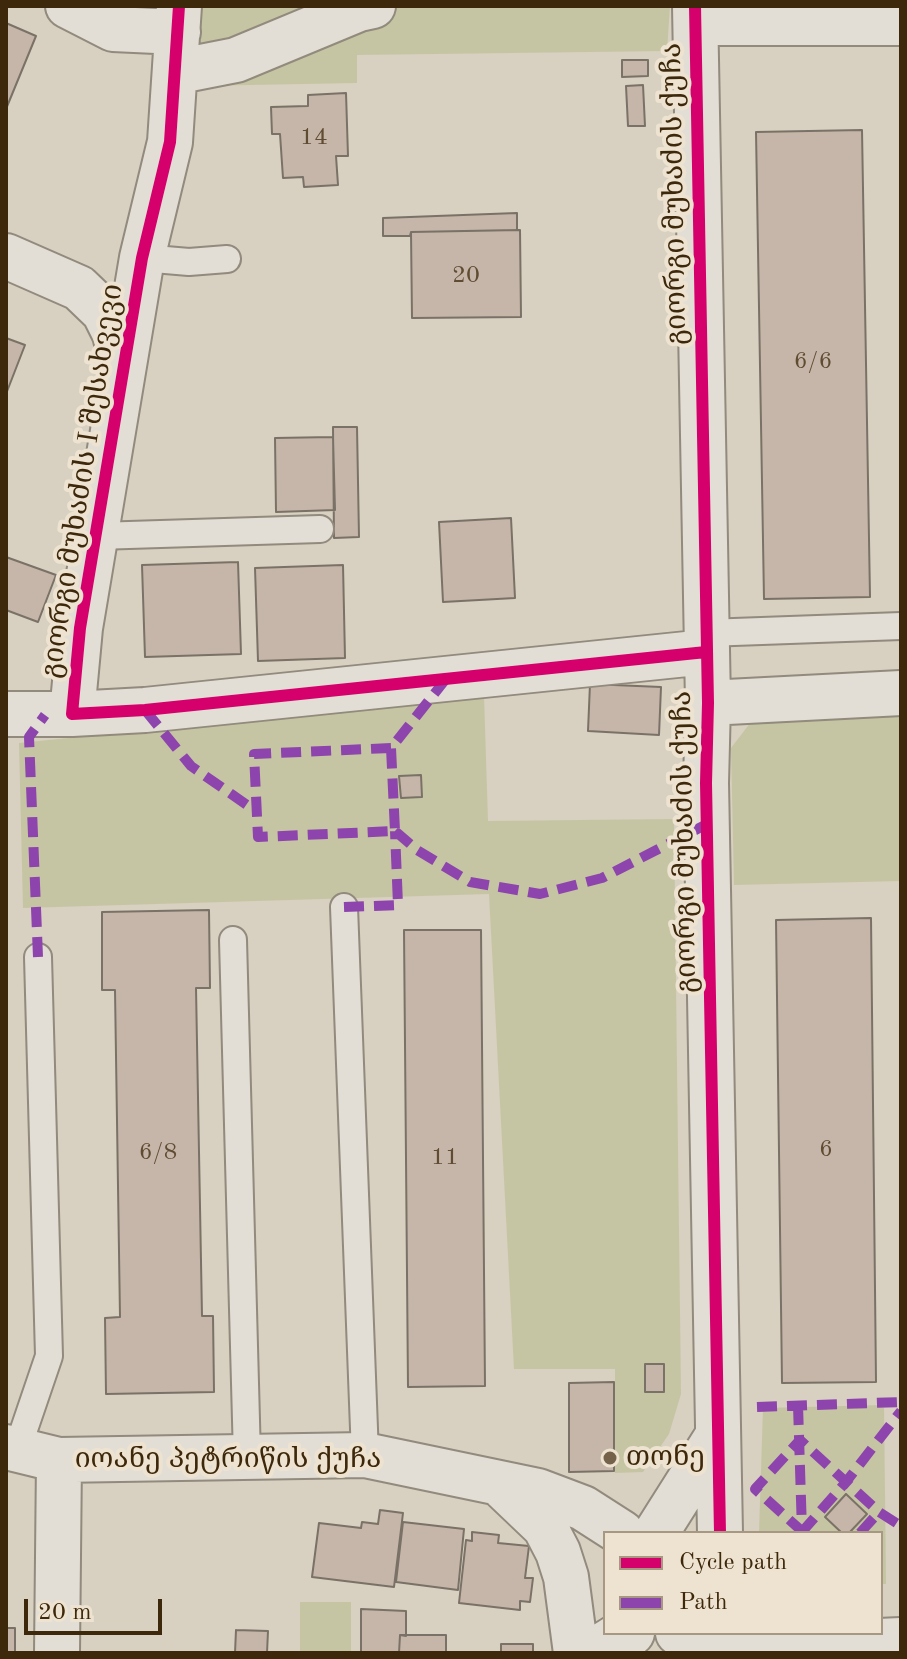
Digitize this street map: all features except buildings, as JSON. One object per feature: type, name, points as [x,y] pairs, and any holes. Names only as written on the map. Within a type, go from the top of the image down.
[{"type":"street","points":[[68,6],[113,29],[178,37],[236,60],[373,6]]},
{"type":"street","name":"გიორგი მუხაძის ქუჩა","points":[[720,1531],[696,15],[901,23]]},
{"type":"street","name":"გიორგი მუხაძის I შესახვევი","points":[[178,37],[170,142],[142,258],[80,628],[72,714],[145,710],[706,643]]},
{"type":"street","points":[[6,256],[79,288],[104,312],[115,334],[123,373]]},
{"type":"street","name":"გიორგი მუხაძის ქუჩა","points":[[708,703],[901,693]]},
{"type":"street","points":[[6,714],[72,714]]},
{"type":"street","points":[[657,1531],[718,1435]]},
{"type":"street","points":[[27,1452],[57,1653]]},
{"type":"street","name":"იოანე პეტრიწის ქუჩა","points":[[27,1452],[247,1457],[365,1455],[538,1491],[583,1508],[619,1531]]},
{"type":"street","points":[[498,1482],[545,1527],[558,1552],[566,1577],[576,1653]]},
{"type":"street","points":[[592,1653],[603,1626]]},
{"type":"street","points":[[592,1653],[624,1635]]},
{"type":"street","points":[[686,1635],[718,1642],[901,1640]]},
{"type":"lane","points":[[142,258],[189,262],[227,259]]},
{"type":"lane","points":[[97,536],[320,529]]},
{"type":"lane","points":[[706,643],[901,626]]},
{"type":"lane","points":[[344,907],[365,1455]]},
{"type":"lane","points":[[233,940],[247,1457]]},
{"type":"lane","points":[[27,1452],[49,1356],[38,957]]},
{"type":"green space","points":[[201,6],[670,6],[667,51],[357,55],[357,83],[195,86]]},
{"type":"green space","points":[[484,696],[488,821],[674,819],[681,1394],[669,1434],[643,1472],[615,1473],[615,1369],[514,1369],[489,894],[23,908],[19,743]]},
{"type":"green space","points":[[901,699],[901,881],[734,885],[731,748],[754,718]]},
{"type":"green space","points":[[884,1405],[886,1584],[883,1584],[883,1531],[759,1531],[763,1408]]},
{"type":"green space","points":[[300,1602],[351,1602],[351,1653],[300,1653]]},
{"type":"marked path","points":[[391,748],[254,754],[258,837],[395,831],[391,748],[446,679]]},
{"type":"marked path","points":[[145,710],[191,766],[257,812]]},
{"type":"marked path","points":[[38,957],[29,737],[45,715]]},
{"type":"marked path","points":[[395,831],[417,850],[470,882],[540,894],[602,878],[707,824]]},
{"type":"marked path","points":[[344,907],[398,905],[395,831]]},
{"type":"marked path","points":[[757,1407],[901,1402]]},
{"type":"marked path","points":[[798,1405],[802,1531]]},
{"type":"marked path","points":[[803,1531],[846,1482],[901,1411]]},
{"type":"marked path","points":[[802,1531],[755,1489],[800,1440],[879,1512],[901,1526]]},
{"type":"marked path","points":[[862,1531],[879,1512]]},
{"type":"cycle path","points":[[179,6],[170,142],[142,258],[80,628],[72,714],[145,710],[706,652]]},
{"type":"cycle path","points":[[695,6],[720,1531]]},
{"type":"place","name":"თონე","points":[[610,1458]]}]
